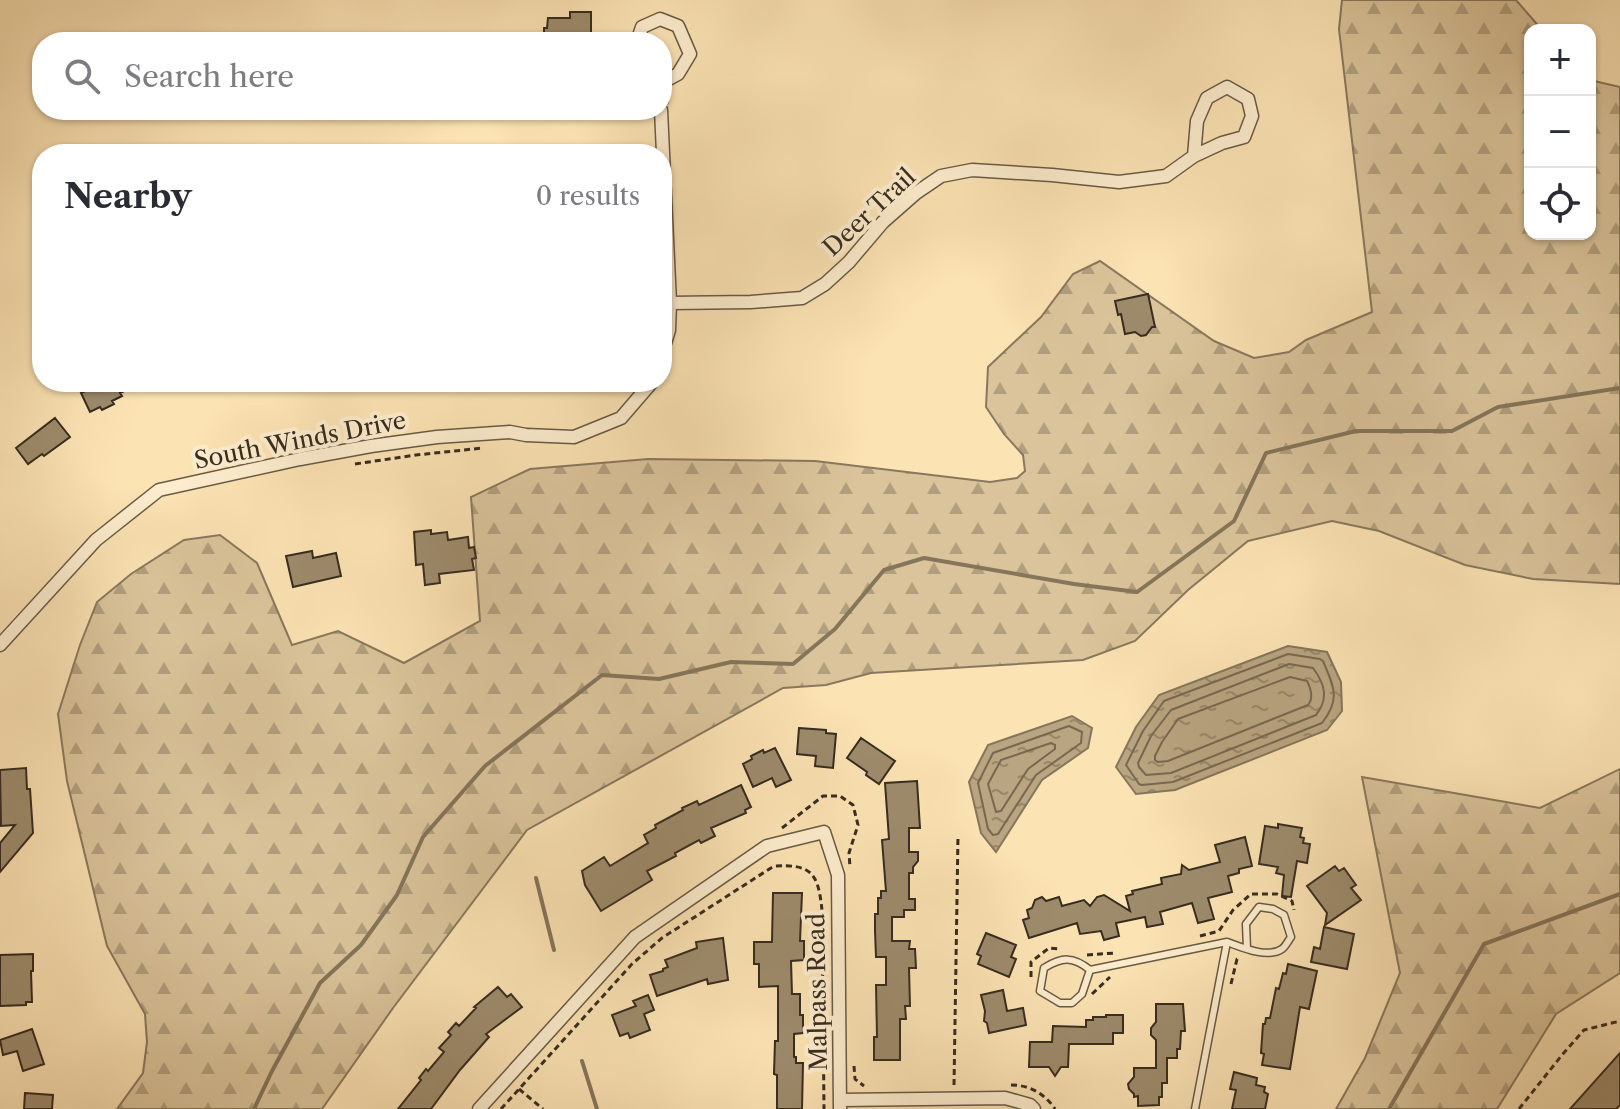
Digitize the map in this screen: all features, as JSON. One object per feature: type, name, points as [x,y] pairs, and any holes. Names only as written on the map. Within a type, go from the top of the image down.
[{"type":"street","points":[[640,32],[642,27],[660,19],[678,26],[690,54],[678,74],[672,77]]},
{"type":"street","name":"Deer Trail","points":[[672,303],[802,298],[825,284],[849,262],[883,222],[941,176],[972,170],[1119,182],[1166,176],[1194,156],[1244,137],[1252,116],[1248,99],[1227,87],[1207,98],[1197,121],[1194,156]]},
{"type":"street","points":[[661,120],[663,144]]},
{"type":"street","name":"South Winds Drive","points":[[0,645],[96,540],[159,490],[329,454],[437,437],[510,432],[574,437],[621,418],[643,392]]},
{"type":"street","name":"Malpass Road","points":[[479,1109],[635,937],[767,846],[824,832],[844,875],[840,1105]]},
{"type":"street","points":[[840,1105],[1005,1098],[1034,1109]]},
{"type":"lane","points":[[1090,970],[1227,942],[1244,952],[1281,950],[1291,937],[1284,915],[1259,907],[1246,924],[1244,952]]},
{"type":"lane","points":[[1195,1109],[1227,942]]},
{"type":"lane","points":[[1059,959],[1080,962],[1090,970],[1082,994],[1072,1003],[1060,1003],[1040,991],[1044,968],[1059,959]]},
{"type":"path","points":[[348,465],[486,448]]},
{"type":"path","points":[[781,829],[823,796],[840,796],[853,805],[858,825],[844,875]]},
{"type":"path","points":[[954,1085],[958,836]]},
{"type":"path","points":[[501,1109],[632,964],[662,938],[774,866],[796,865],[811,872],[820,888],[824,1109]]},
{"type":"path","points":[[1219,931],[1233,910],[1251,894],[1277,894],[1292,901],[1294,912]]},
{"type":"path","points":[[1237,959],[1244,952]]},
{"type":"path","points":[[1519,1109],[1584,1030],[1620,1021]]},
{"type":"path","points":[[854,1056],[855,1079],[862,1085],[873,1087]]},
{"type":"path","points":[[1006,1085],[1020,1085],[1036,1091],[1048,1099],[1055,1109]]},
{"type":"path","points":[[519,1089],[543,1109]]},
{"type":"green space","points":[[1342,0],[1516,0],[1537,24],[1524,24],[1524,240],[1596,240],[1596,81],[1620,87],[1620,584],[1533,579],[1465,565],[1379,531],[1332,521],[1248,541],[1188,590],[1135,641],[1083,660],[871,673],[826,685],[783,688],[527,830],[393,1008],[322,1109],[117,1109],[143,1073],[147,1042],[145,1014],[107,946],[67,781],[58,714],[97,602],[131,574],[184,540],[220,535],[257,563],[292,645],[338,631],[404,663],[480,621],[471,497],[530,469],[648,459],[815,461],[990,482],[1017,478],[1025,471],[1023,455],[986,407],[988,367],[1041,317],[1073,274],[1100,261],[1214,341],[1254,358],[1289,352],[1306,340],[1372,312],[1339,29]]},
{"type":"green space","points":[[1620,769],[1620,973],[1556,1014],[1497,1109],[1336,1109],[1365,1058],[1400,973],[1362,777],[1540,808]]},
{"type":"water","points":[[1288,646],[1327,652],[1341,682],[1342,711],[1327,730],[1175,790],[1136,794],[1116,767],[1136,727],[1159,695]]},
{"type":"water","points":[[1072,716],[1092,728],[1088,748],[1042,780],[996,852],[981,833],[969,782],[988,745]]},
{"type":"building","points":[[570,12],[591,12],[591,32],[544,32],[548,18],[570,18]]},
{"type":"building","points":[[1148,294],[1155,327],[1146,335],[1135,332],[1125,334],[1115,301]]},
{"type":"building","points":[[122,392],[122,396],[102,410],[100,407],[90,412],[81,393]]},
{"type":"building","points":[[55,418],[70,437],[28,464],[16,448]]},
{"type":"building","points":[[431,530],[431,534],[447,532],[448,540],[468,537],[469,548],[474,547],[476,558],[472,559],[474,570],[439,574],[440,583],[425,585],[423,564],[416,565],[414,532]]},
{"type":"building","points":[[312,551],[313,558],[336,553],[341,576],[293,587],[286,556]]},
{"type":"building","points":[[799,728],[836,734],[833,768],[815,766],[816,756],[797,754]]},
{"type":"building","points":[[861,738],[895,761],[879,784],[847,758]]},
{"type":"building","points":[[775,748],[791,780],[776,787],[772,778],[753,787],[743,764],[763,750],[764,753]]},
{"type":"building","points":[[26,768],[33,833],[0,872],[0,843],[15,825],[1,826],[0,770]]},
{"type":"building","points":[[917,781],[920,828],[909,828],[909,852],[918,852],[913,873],[909,873],[909,899],[915,899],[915,910],[904,910],[904,917],[892,917],[892,941],[910,941],[909,949],[915,949],[916,968],[909,968],[910,1006],[905,1006],[906,1019],[900,1019],[900,1060],[874,1060],[876,985],[886,985],[886,957],[876,957],[875,931],[878,898],[881,898],[881,891],[886,891],[882,840],[889,839],[885,783]]},
{"type":"building","points":[[741,785],[751,807],[745,810],[746,813],[711,828],[715,836],[701,843],[699,840],[647,871],[652,880],[601,911],[585,885],[582,871],[604,857],[610,866],[648,843],[644,835],[682,808],[697,801],[699,805]]},
{"type":"building","points":[[1278,824],[1302,828],[1300,837],[1304,838],[1303,843],[1310,844],[1307,863],[1297,861],[1291,897],[1282,896],[1284,875],[1276,873],[1278,867],[1259,864],[1265,826],[1278,828]]},
{"type":"building","points":[[1245,837],[1252,866],[1228,876],[1232,892],[1208,898],[1214,919],[1198,923],[1192,903],[1160,912],[1163,924],[1147,927],[1145,917],[1116,923],[1119,936],[1104,940],[1101,931],[1080,934],[1077,923],[1029,938],[1023,920],[1029,918],[1027,910],[1032,908],[1035,900],[1059,897],[1062,906],[1084,900],[1090,906],[1097,897],[1104,895],[1130,911],[1126,896],[1133,894],[1132,891],[1162,884],[1161,878],[1181,874],[1182,865],[1189,870],[1220,862],[1215,845]]},
{"type":"building","points":[[1335,866],[1339,871],[1344,868],[1356,885],[1351,888],[1361,900],[1325,925],[1327,913],[1307,886]]},
{"type":"building","points":[[773,893],[802,893],[800,941],[804,941],[804,960],[791,961],[792,994],[800,994],[800,1015],[803,1015],[803,1033],[794,1034],[794,1057],[796,1063],[803,1063],[802,1109],[777,1109],[777,1075],[774,1074],[775,1041],[778,1041],[778,986],[759,987],[759,964],[754,964],[754,942],[772,942]]},
{"type":"building","points":[[1324,927],[1354,934],[1347,969],[1311,962],[1314,947],[1320,949]]},
{"type":"building","points":[[986,933],[1016,945],[1011,957],[1016,959],[1009,977],[978,964],[981,956],[977,954]]},
{"type":"building","points":[[723,938],[728,980],[708,984],[707,979],[657,996],[650,975],[668,967],[665,960],[697,948],[696,942]]},
{"type":"building","points":[[33,954],[32,1002],[0,1006],[0,955]]},
{"type":"building","points":[[1288,964],[1317,971],[1309,1009],[1300,1007],[1290,1069],[1262,1065],[1264,1054],[1261,1053],[1263,1024],[1266,1018],[1270,1018],[1276,988],[1279,989]]},
{"type":"building","points":[[498,987],[507,997],[511,994],[522,1007],[486,1034],[489,1037],[431,1109],[398,1109],[426,1069],[428,1071],[444,1052],[439,1048],[451,1035],[448,1032],[456,1023],[459,1026],[474,1007]]},
{"type":"building","points":[[1003,990],[1007,1011],[1023,1008],[1026,1025],[989,1033],[984,1021],[981,995]]},
{"type":"building","points":[[648,995],[654,1010],[644,1014],[650,1030],[630,1038],[628,1033],[620,1036],[612,1015],[636,1006],[633,1001]]},
{"type":"building","points":[[1156,1004],[1183,1004],[1185,1031],[1181,1031],[1177,1058],[1167,1058],[1167,1083],[1162,1083],[1159,1105],[1138,1106],[1138,1096],[1134,1097],[1128,1084],[1134,1077],[1134,1068],[1156,1068],[1156,1040],[1151,1035],[1151,1028],[1156,1022]]},
{"type":"building","points":[[1123,1015],[1123,1033],[1113,1033],[1113,1044],[1069,1044],[1068,1067],[1061,1067],[1055,1076],[1049,1067],[1029,1067],[1030,1042],[1052,1042],[1053,1026],[1086,1027],[1086,1020]]},
{"type":"building","points":[[32,1029],[44,1064],[23,1071],[17,1051],[3,1055],[0,1040]]},
{"type":"building","points":[[1620,1053],[1620,1105],[1616,1109],[1570,1109]]},
{"type":"building","points":[[1234,1072],[1257,1078],[1256,1085],[1265,1087],[1264,1092],[1268,1094],[1265,1109],[1232,1109],[1236,1090],[1230,1089]]},
{"type":"building","points":[[25,1093],[53,1095],[52,1109],[24,1109]]},
{"type":"waterway","points":[[254,1109],[320,983],[361,945],[397,895],[423,837],[485,766],[602,675],[659,679],[731,662],[793,664],[835,629],[884,570],[924,558],[1137,592],[1234,521],[1266,453],[1356,431],[1452,431],[1498,407],[1620,388]]},
{"type":"waterway","points":[[536,878],[554,950]]},
{"type":"waterway","points":[[1389,1109],[1484,944],[1620,894]]},
{"type":"waterway","points":[[582,1061],[597,1109]]}]
